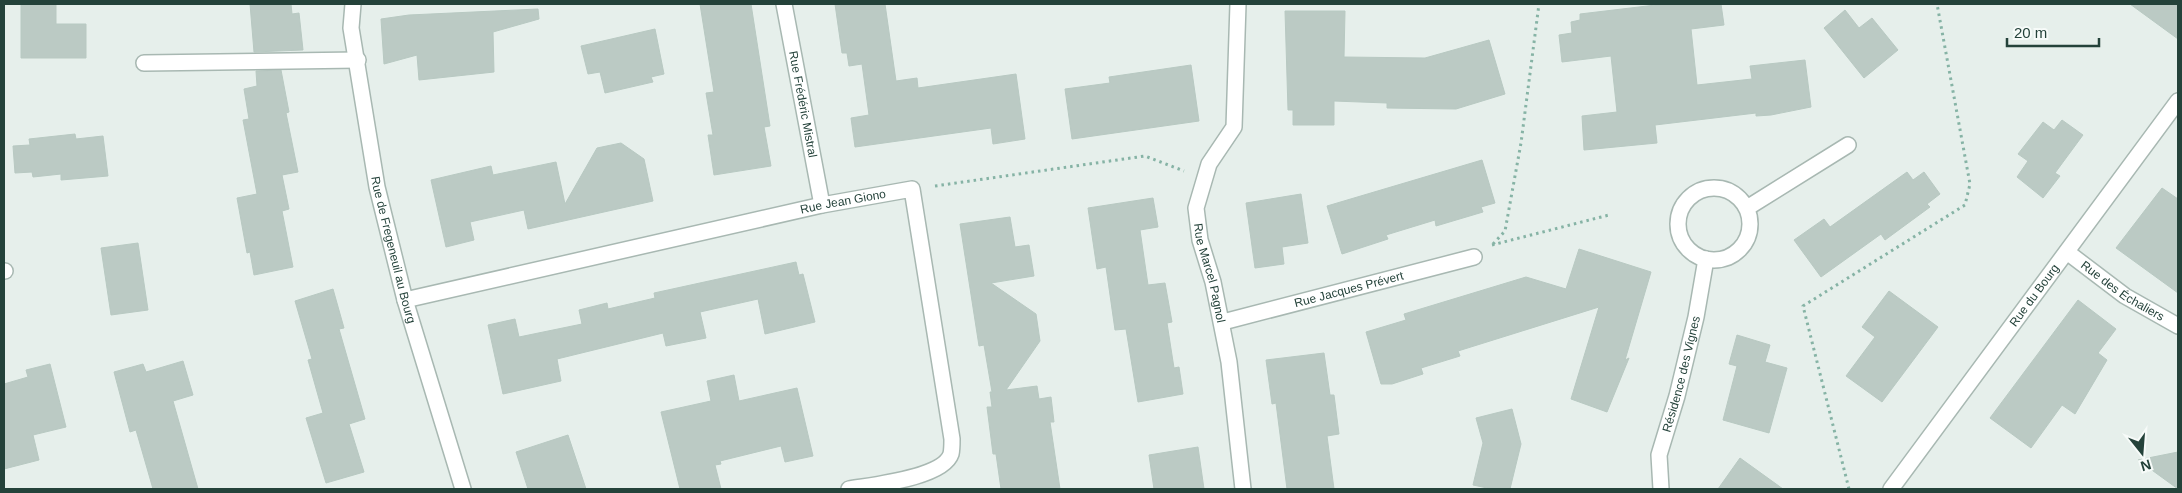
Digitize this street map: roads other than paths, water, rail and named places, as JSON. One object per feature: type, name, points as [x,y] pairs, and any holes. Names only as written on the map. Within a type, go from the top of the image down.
[{"type":"street","name":"Rue de Fregeneuil au Bourg","points":[[353,4],[351,28],[358,60],[378,187],[405,300],[463,489]]},
{"type":"street","name":"Rue Frédéric Mistral","points":[[784,4],[822,205]]},
{"type":"street","name":"Rue Marcel Pagnol","points":[[1238,4],[1234,127],[1208,164],[1196,208],[1200,240],[1222,322],[1229,362],[1243,489]]},
{"type":"street","points":[[144,63],[358,60]]},
{"type":"street","name":"Rue du Bourg","points":[[1891,489],[2178,101]]},
{"type":"street","points":[[1747,208],[1848,145]]},
{"type":"street","points":[[1718,187],[1730,191],[1740,198],[1747,208],[1751,219],[1750,231],[1739,251],[1718,260],[1706,259],[1694,255],[1679,236],[1679,211],[1695,193],[1706,188],[1718,187]]},
{"type":"street","name":"Rue Jean Giono","points":[[405,300],[822,205],[912,189],[952,439],[951,455],[942,465],[928,474],[850,489]]},
{"type":"street","name":"Rue des Échaliers","points":[[2067,252],[2125,296],[2178,326]]},
{"type":"street","name":"Rue Jacques Prévert","points":[[1222,322],[1474,257]]},
{"type":"street","name":"Résidence des Vignes","points":[[1661,489],[1659,455],[1696,317],[1706,259]]}]
